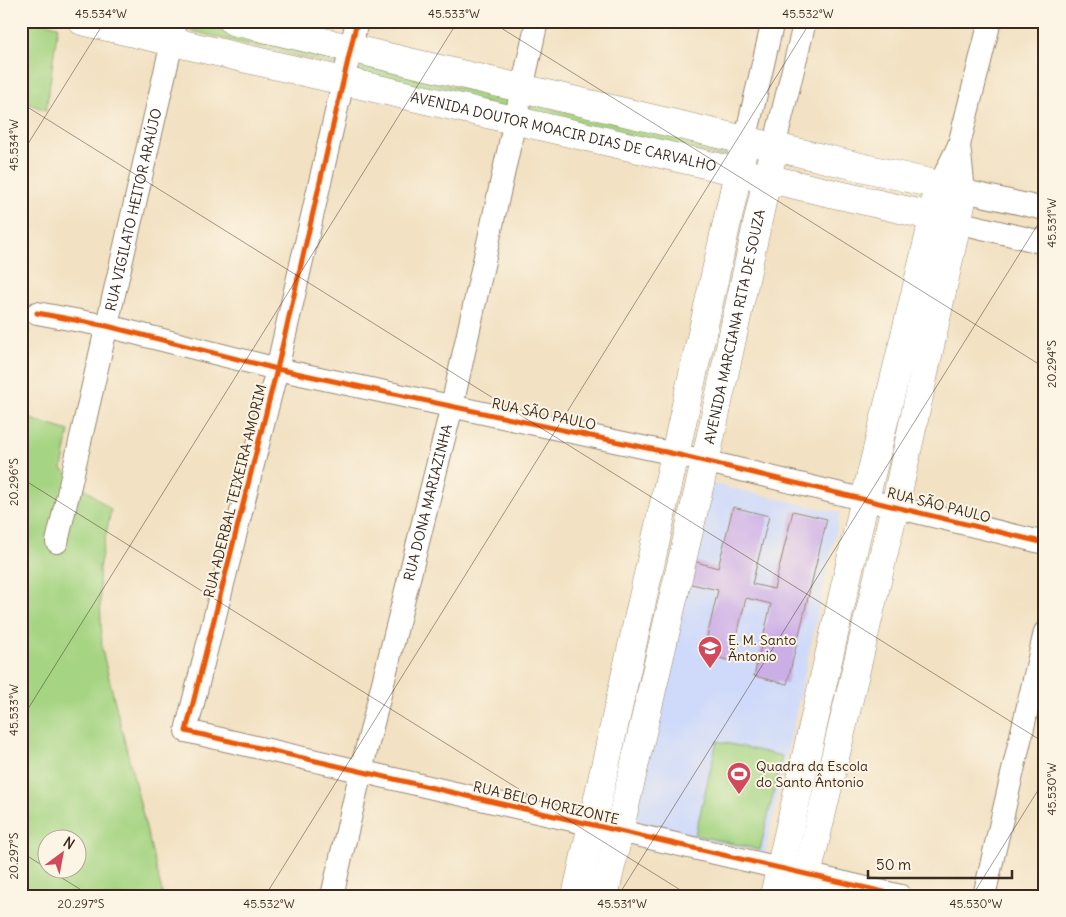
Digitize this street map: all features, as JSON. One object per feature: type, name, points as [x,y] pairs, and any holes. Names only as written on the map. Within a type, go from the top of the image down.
[{"type":"street","name":"AVENIDA DOUTOR MOACIR DIAS DE CARVALHO","points":[[82,21],[173,31],[344,80],[1045,243]]},
{"type":"street","points":[[233,21],[1045,209]]},
{"type":"street","name":"RUA ADERBAL TEIXEIRA AMORIM","points":[[186,731],[276,369],[358,21]]},
{"type":"street","name":"RUA DONA MARIAZINHA","points":[[332,896],[361,771],[452,406],[537,21]]},
{"type":"street","points":[[576,896],[773,21]]},
{"type":"street","name":"AVENIDA MARCIANA RITA DE SOUZA","points":[[604,896],[705,462],[774,147],[805,21]]},
{"type":"street","points":[[804,885],[895,506],[959,145],[990,21]]},
{"type":"street","name":"RUA VIGILATO HEITOR ARAÚJO","points":[[57,542],[173,31]]},
{"type":"street","points":[[774,896],[865,499],[929,237],[945,219]]},
{"type":"street","name":"RUA SÃO PAULO","points":[[37,313],[107,326],[276,369],[675,454],[1045,542]]},
{"type":"street","points":[[984,896],[1045,632]]},
{"type":"street","points":[[619,706],[647,711]]},
{"type":"street","name":"RUA BELO HORIZONTE","points":[[186,731],[780,868],[804,885],[901,896]]},
{"type":"shaded area","name":"E. M. Santo Ãntonio","points":[[705,482],[840,513],[765,853],[630,822]],"holes":[[[793,511],[826,519],[787,684],[754,676],[771,604],[746,598],[730,661],[703,654],[718,590],[688,583],[693,561],[718,568],[769,516],[752,584],[774,589]]]},
{"type":"green space","points":[[21,21],[36,21],[58,26],[46,110],[21,101]]},
{"type":"green space","points":[[184,21],[343,59],[341,67],[179,28]]},
{"type":"green space","points":[[353,62],[515,101],[512,110],[351,70]]},
{"type":"green space","points":[[527,103],[727,147],[725,158],[525,114]]},
{"type":"green space","points":[[21,315],[28,317],[29,336],[21,379]]},
{"type":"green space","points":[[21,416],[69,431],[62,469],[111,510],[99,568],[102,650],[163,896],[21,896]]},
{"type":"green space","name":"Quadra da Escola do Santo Ântonio","points":[[717,741],[782,756],[760,850],[695,835]]},
{"type":"building","points":[[733,507],[769,516],[752,584],[774,589],[793,511],[827,519],[787,684],[754,676],[771,604],[746,598],[731,661],[703,654],[718,590],[687,583],[693,561],[718,568]]},
{"type":"cycle path","points":[[357,21],[277,369],[186,731],[901,896]]},
{"type":"cycle path","points":[[37,313],[107,326],[277,369],[675,454],[1045,543]]},
{"type":"place","name":"E. M. Santo Ãntonio","points":[[710,669]]},
{"type":"place","name":"Quadra da Escola do Santo Ântonio","points":[[739,795]]}]
